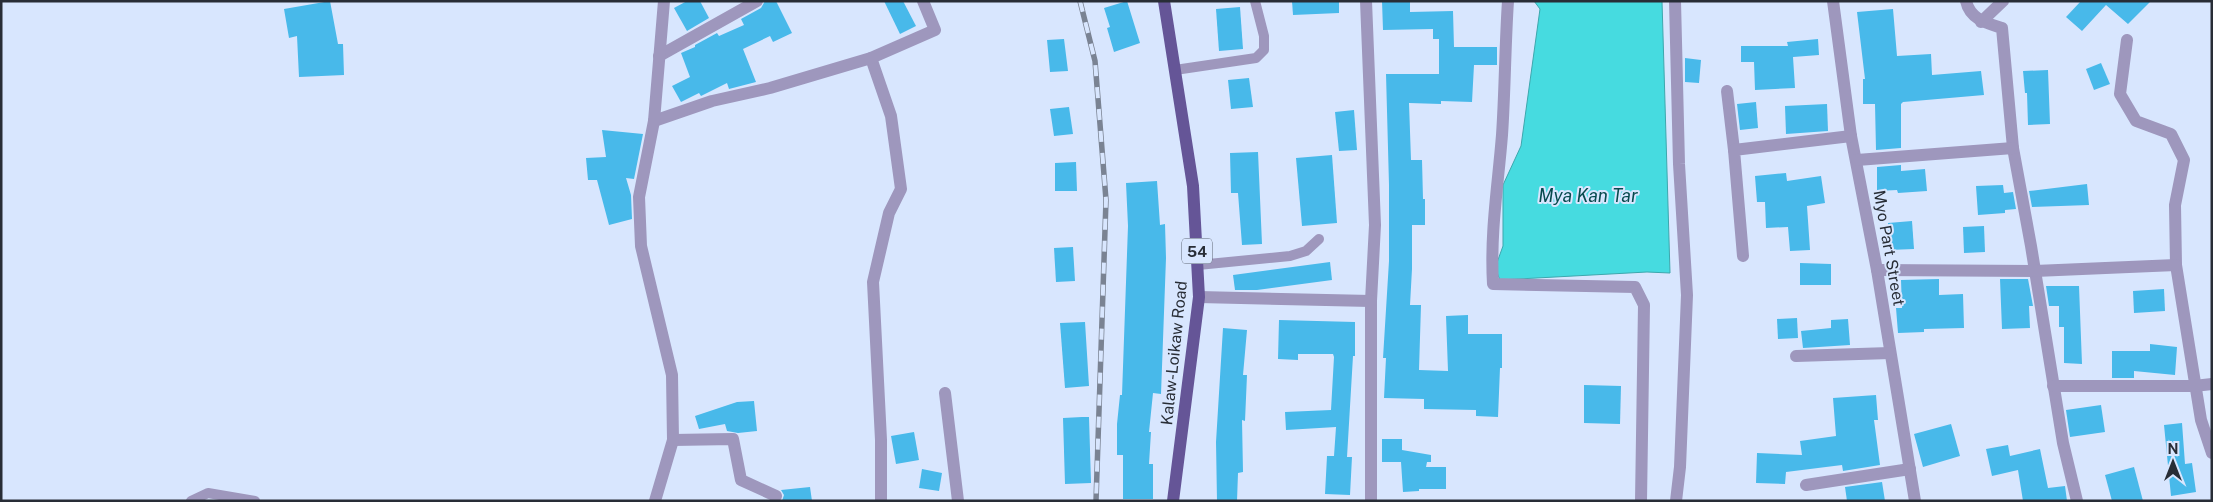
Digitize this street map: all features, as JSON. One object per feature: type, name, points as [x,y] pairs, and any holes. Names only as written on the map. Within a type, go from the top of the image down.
[{"type":"main road","name":"Kalaw-Loikaw Road","points":[[1164,1],[1193,186],[1199,297],[1173,501]]},
{"type":"street","points":[[655,501],[673,440],[672,374],[641,246],[639,197],[654,121],[664,1]]},
{"type":"street","points":[[659,56],[757,1]]},
{"type":"street","points":[[654,121],[712,102],[770,88],[871,58],[935,30],[923,1]]},
{"type":"street","points":[[1366,1],[1375,225],[1371,301],[1370,501]]},
{"type":"street","points":[[1508,1],[1502,135],[1493,217],[1491,255],[1493,284],[1636,287],[1644,305],[1641,501]]},
{"type":"street","points":[[1675,1],[1679,164],[1687,295],[1680,467],[1676,501]]},
{"type":"street","name":"Myo Part Street","points":[[1834,1],[1851,136],[1877,270],[1915,501]]},
{"type":"street","points":[[1966,1],[1968,10],[1981,22],[2002,28],[2012,148],[2035,271],[2063,443],[2077,501]]},
{"type":"street","points":[[1981,22],[2003,1]]},
{"type":"street","points":[[2127,40],[2120,94],[2136,121],[2171,134],[2184,160],[2175,205],[2176,265],[2194,386],[2201,420],[2212,453]]},
{"type":"street","points":[[871,58],[891,116],[901,189],[889,213],[873,282],[880,440],[880,501]]},
{"type":"street","points":[[1727,91],[1743,256]]},
{"type":"street","points":[[1734,150],[1851,136]]},
{"type":"street","points":[[1857,160],[2012,148]]},
{"type":"street","points":[[1877,270],[2035,271],[2176,265]]},
{"type":"street","points":[[1199,297],[1371,301]]},
{"type":"street","points":[[1796,356],[1890,353]]},
{"type":"street","points":[[2053,386],[2194,386],[2212,384]]},
{"type":"street","points":[[945,393],[958,501]]},
{"type":"street","points":[[673,440],[733,439],[741,480],[776,496]]},
{"type":"street","points":[[1806,485],[1910,469]]},
{"type":"lane","points":[[1175,70],[1256,58],[1264,50],[1264,36],[1255,1]]},
{"type":"lane","points":[[1198,265],[1290,256],[1306,251],[1319,239]]},
{"type":"lane","points":[[191,501],[208,493],[255,501]]},
{"type":"water","name":"Mya Kan Tar","points":[[1534,1],[1662,1],[1670,273],[1647,272],[1500,280],[1495,268],[1503,246],[1503,185],[1521,146],[1540,9]]},
{"type":"building","points":[[330,1],[338,44],[343,44],[344,75],[299,77],[297,36],[289,38],[284,9]]},
{"type":"building","points":[[687,1],[700,1],[709,18],[687,31],[674,8]]},
{"type":"building","points":[[765,1],[776,1],[792,33],[773,42],[770,36],[743,49],[756,82],[729,89],[727,83],[701,96],[699,93],[681,102],[672,86],[690,77],[681,53],[695,47],[695,45],[717,33],[719,36],[744,25],[741,19],[761,8]]},
{"type":"building","points":[[884,1],[903,1],[916,26],[900,34]]},
{"type":"building","points":[[1127,1],[1140,43],[1114,52],[1107,28],[1110,27],[1104,8]]},
{"type":"building","points":[[1292,1],[1339,1],[1339,13],[1293,15]]},
{"type":"building","points":[[1382,1],[1410,1],[1410,12],[1453,11],[1454,47],[1497,47],[1497,65],[1474,65],[1472,102],[1441,101],[1441,104],[1409,103],[1411,160],[1422,160],[1423,199],[1425,199],[1425,225],[1412,225],[1410,305],[1421,305],[1419,370],[1448,371],[1446,316],[1468,315],[1468,334],[1502,334],[1502,368],[1500,368],[1498,417],[1476,416],[1476,410],[1424,409],[1424,399],[1384,398],[1386,358],[1383,358],[1389,261],[1386,74],[1439,74],[1439,39],[1433,39],[1433,29],[1383,30]]},
{"type":"building","points":[[2081,1],[2151,1],[2128,24],[2106,5],[2082,31],[2066,17]]},
{"type":"building","points":[[1240,7],[1243,49],[1219,51],[1216,9]]},
{"type":"building","points":[[1893,9],[1897,56],[1931,54],[1932,75],[1981,71],[1984,95],[1903,102],[1901,104],[1901,148],[1876,150],[1875,104],[1863,104],[1863,79],[1865,79],[1857,12]]},
{"type":"building","points":[[1064,39],[1068,71],[1050,72],[1047,40]]},
{"type":"building","points":[[1818,39],[1819,55],[1793,57],[1795,88],[1755,90],[1754,62],[1741,62],[1741,46],[1788,46],[1787,42]]},
{"type":"building","points":[[1685,58],[1701,60],[1699,83],[1685,82]]},
{"type":"building","points":[[2101,63],[2110,84],[2094,90],[2086,69]]},
{"type":"building","points":[[2048,70],[2050,124],[2028,125],[2027,93],[2025,93],[2023,71]]},
{"type":"building","points":[[1249,78],[1253,107],[1231,109],[1228,80]]},
{"type":"building","points":[[1756,102],[1758,128],[1740,130],[1737,104]]},
{"type":"building","points":[[1827,104],[1828,131],[1786,134],[1785,106]]},
{"type":"building","points":[[1069,107],[1073,134],[1054,136],[1050,109]]},
{"type":"building","points":[[1354,110],[1357,150],[1339,151],[1335,112]]},
{"type":"building","points":[[602,130],[643,134],[634,179],[626,178],[631,195],[632,219],[609,225],[597,180],[588,180],[586,158],[606,157]]},
{"type":"building","points":[[1258,152],[1262,244],[1242,245],[1238,193],[1231,193],[1230,153]]},
{"type":"building","points":[[1332,155],[1337,223],[1302,226],[1296,158]]},
{"type":"building","points":[[1076,162],[1077,191],[1055,191],[1055,163]]},
{"type":"building","points":[[1901,165],[1901,171],[1925,169],[1927,191],[1898,193],[1897,190],[1877,191],[1877,167]]},
{"type":"building","points":[[1786,173],[1787,181],[1821,176],[1825,203],[1807,206],[1810,250],[1790,251],[1788,227],[1766,228],[1765,202],[1757,202],[1755,176]]},
{"type":"building","points":[[1157,181],[1160,225],[1165,224],[1166,258],[1161,394],[1153,393],[1149,432],[1151,432],[1149,464],[1153,464],[1153,499],[1123,499],[1123,455],[1117,455],[1117,424],[1120,395],[1122,395],[1128,226],[1126,183]]},
{"type":"building","points":[[2087,184],[2089,205],[2032,207],[2029,191]]},
{"type":"building","points":[[2003,185],[2004,193],[2013,192],[2016,209],[2005,210],[2005,213],[1978,215],[1976,186]]},
{"type":"building","points":[[1912,221],[1914,249],[1889,250],[1888,223]]},
{"type":"building","points":[[1984,226],[1985,252],[1964,253],[1963,227]]},
{"type":"building","points":[[1073,247],[1075,281],[1056,282],[1054,248]]},
{"type":"building","points":[[1330,262],[1332,280],[1257,290],[1235,290],[1233,275]]},
{"type":"building","points":[[1800,263],[1831,264],[1831,285],[1800,285]]},
{"type":"building","points":[[1939,279],[1939,295],[1963,294],[1964,328],[1924,329],[1924,332],[1898,333],[1896,308],[1902,308],[1901,280]]},
{"type":"building","points":[[2000,279],[2028,279],[2033,306],[2029,306],[2030,328],[2002,329]]},
{"type":"building","points":[[2046,286],[2079,286],[2082,364],[2064,363],[2064,327],[2059,327],[2059,306],[2049,306]]},
{"type":"building","points":[[2164,289],[2165,311],[2134,313],[2133,291]]},
{"type":"building","points":[[1797,318],[1798,338],[1778,339],[1777,319]]},
{"type":"building","points":[[1848,319],[1850,345],[1803,348],[1801,331],[1831,328],[1831,320]]},
{"type":"building","points":[[1279,320],[1355,322],[1355,356],[1353,356],[1347,457],[1352,457],[1350,495],[1325,494],[1327,456],[1334,456],[1336,427],[1286,430],[1285,412],[1331,410],[1333,354],[1298,354],[1298,360],[1278,359]]},
{"type":"building","points":[[1085,322],[1089,386],[1065,388],[1060,323]]},
{"type":"building","points":[[1223,328],[1247,330],[1243,375],[1247,375],[1245,421],[1242,420],[1243,472],[1238,473],[1237,501],[1217,501],[1216,442]]},
{"type":"building","points":[[2150,344],[2177,347],[2175,375],[2134,371],[2134,378],[2112,378],[2112,351],[2150,351]]},
{"type":"building","points":[[1584,385],[1621,386],[1620,424],[1584,423]]},
{"type":"building","points":[[1876,395],[1878,420],[1874,420],[1880,465],[1843,471],[1842,465],[1786,472],[1785,484],[1756,483],[1757,453],[1802,455],[1800,441],[1836,436],[1833,398]]},
{"type":"building","points":[[754,401],[757,431],[738,433],[727,431],[725,424],[699,429],[695,416],[737,402]]},
{"type":"building","points":[[2101,405],[2105,432],[2070,437],[2066,410]]},
{"type":"building","points":[[1089,417],[1091,483],[1065,484],[1063,418]]},
{"type":"building","points":[[2182,423],[2185,464],[2192,463],[2196,492],[2171,496],[2164,425]]},
{"type":"building","points":[[1951,424],[1960,456],[1923,467],[1914,434]]},
{"type":"building","points":[[914,432],[919,460],[896,464],[891,436]]},
{"type":"building","points":[[1382,439],[1402,439],[1402,450],[1431,455],[1431,462],[1427,462],[1426,467],[1446,467],[1446,489],[1419,489],[1419,491],[1403,492],[1401,462],[1382,462]]},
{"type":"building","points":[[2008,445],[2010,456],[2040,449],[2048,488],[2065,486],[2067,501],[2023,501],[2018,470],[1992,476],[1986,449]]},
{"type":"building","points":[[2134,467],[2143,501],[2112,501],[2105,475]]},
{"type":"building","points":[[922,469],[942,473],[939,491],[919,488]]},
{"type":"building","points":[[1882,482],[1885,501],[1847,501],[1845,487]]},
{"type":"building","points":[[810,487],[812,501],[782,501],[784,495],[781,490]]},
{"type":"railway","points":[[1080,1],[1095,61],[1106,200],[1096,501]]}]
